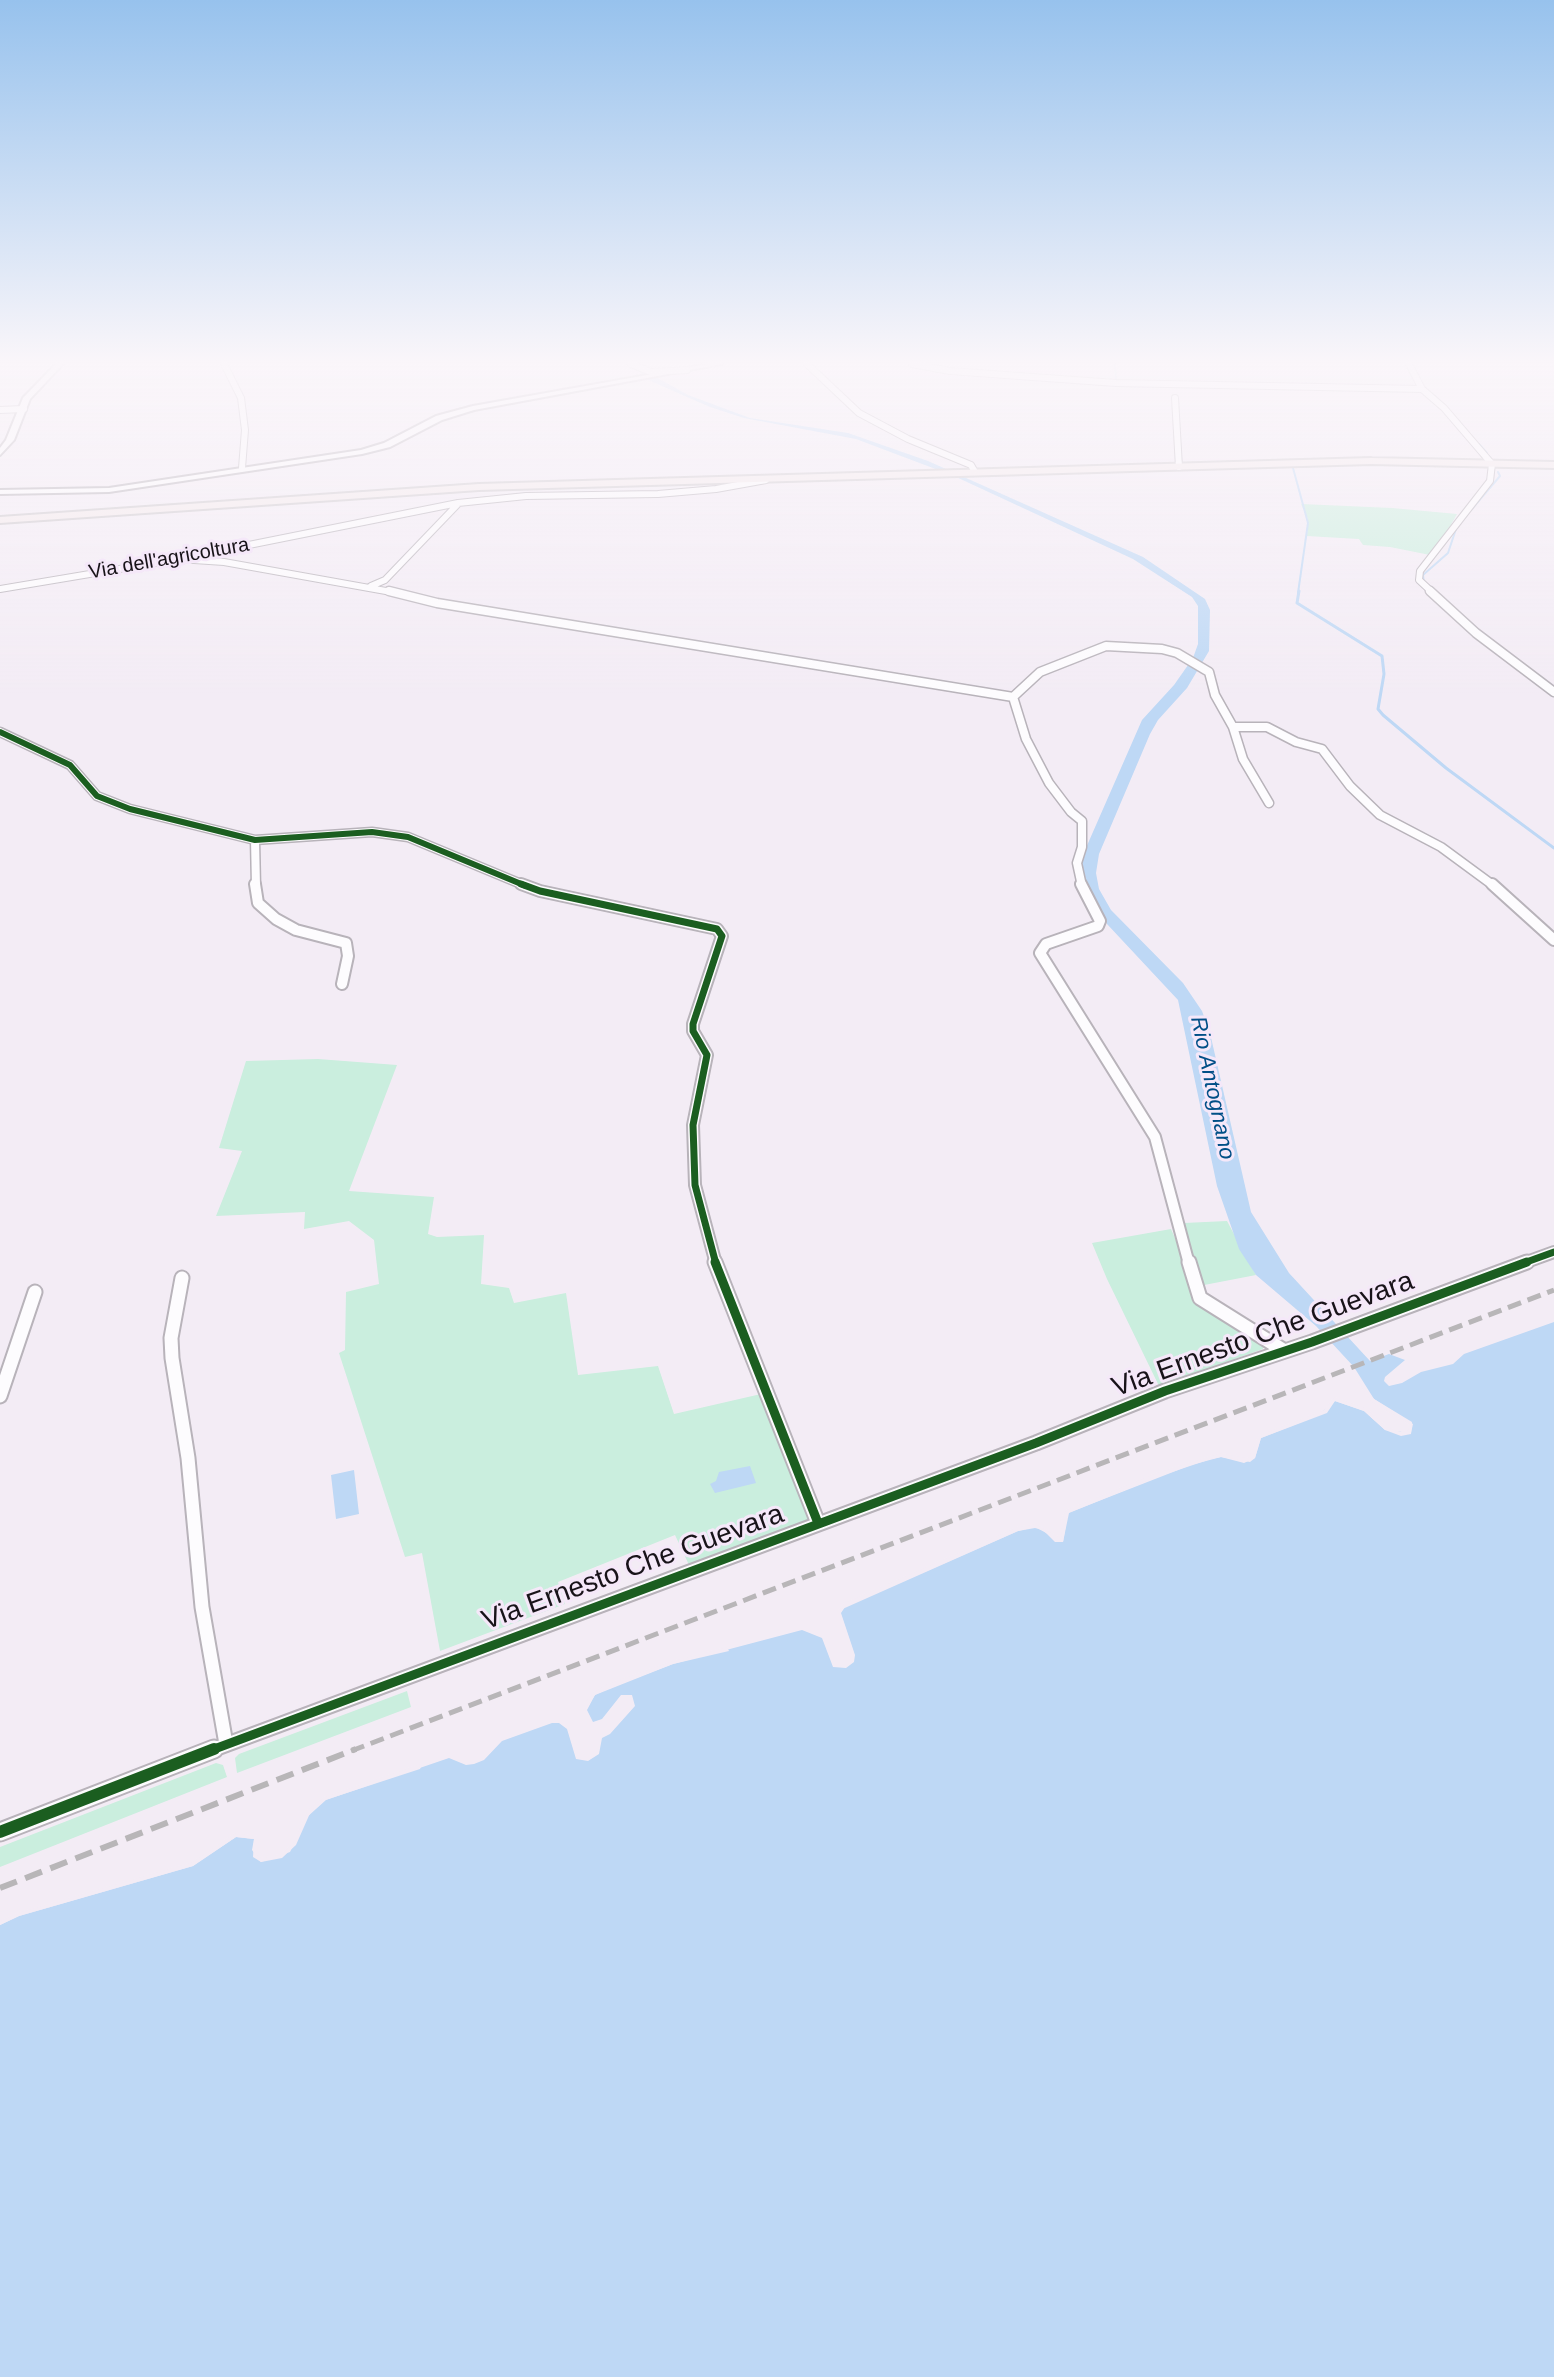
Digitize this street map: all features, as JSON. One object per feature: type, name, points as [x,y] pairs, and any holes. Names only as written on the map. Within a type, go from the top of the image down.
[{"type":"main road","points":[[0,520],[437,489],[894,475]]},
{"type":"street","points":[[0,492],[109,490],[200,475]]},
{"type":"street","points":[[1491,475],[1490,481],[1449,530],[1440,549],[1420,571],[1419,580],[1476,633],[1554,692]]},
{"type":"street","name":"Via dell'agricoltura","points":[[0,589],[179,559],[458,503],[526,496],[687,492],[766,480]]},
{"type":"street","points":[[371,586],[385,580],[458,503]]},
{"type":"street","points":[[179,559],[224,562],[344,585],[371,586],[437,603],[1013,697]]},
{"type":"street","points":[[1013,697],[1040,672],[1106,646],[1162,649],[1187,658],[1209,672],[1215,695],[1233,727],[1243,759],[1269,803]]},
{"type":"street","points":[[1013,697],[1026,739],[1049,783],[1071,812],[1082,821],[1082,847],[1077,863],[1081,884],[1100,921],[1098,926],[1046,944],[1040,953],[1155,1137],[1200,1298],[1283,1350]]},
{"type":"street","points":[[1233,727],[1267,727],[1296,742],[1322,749],[1350,786],[1380,815],[1441,847],[1476,870],[1554,940]]},
{"type":"street","points":[[0,732],[70,765],[102,799],[255,840],[354,832],[398,835],[540,891],[708,925],[720,933],[721,943],[693,1024],[693,1031],[707,1055],[693,1125],[695,1185],[712,1254],[818,1523]]},
{"type":"street","points":[[255,840],[253,869],[258,903],[276,919],[296,930],[346,943],[348,956],[342,984]]},
{"type":"street","name":"Via Ernesto Che Guevara","points":[[0,1832],[226,1744],[818,1523],[1554,1252]]},
{"type":"street","points":[[182,1278],[171,1338],[172,1358],[188,1458],[202,1607],[226,1744]]},
{"type":"street","points":[[0,1396],[35,1292]]},
{"type":"green space","points":[[1301,504],[1457,514],[1438,548],[1430,555],[1363,545],[1359,539],[1307,536],[1308,519]]},
{"type":"green space","points":[[318,1059],[397,1065],[349,1191],[434,1197],[428,1234],[437,1237],[484,1235],[481,1284],[509,1288],[514,1303],[566,1293],[578,1375],[658,1366],[674,1414],[761,1394],[809,1521],[689,1565],[675,1535],[558,1582],[565,1604],[440,1651],[422,1553],[405,1557],[339,1353],[345,1350],[346,1292],[379,1284],[374,1240],[349,1221],[304,1229],[305,1212],[216,1216],[242,1151],[219,1148],[246,1061]]},
{"type":"green space","points":[[1227,1221],[1256,1275],[1199,1286],[1184,1223]]},
{"type":"green space","points":[[1171,1229],[1192,1291],[1263,1344],[1263,1349],[1159,1386],[1092,1243]]},
{"type":"green space","points":[[407,1691],[411,1707],[237,1773],[235,1758],[239,1754]]},
{"type":"green space","points":[[216,1763],[223,1765],[227,1777],[0,1867],[0,1847]]},
{"type":"water","name":"Rio Antognano","points":[[951,475],[959,475],[1143,557],[1205,599],[1210,610],[1209,651],[1187,688],[1158,720],[1150,734],[1099,854],[1096,873],[1099,889],[1111,910],[1183,983],[1202,1011],[1210,1033],[1251,1212],[1289,1273],[1370,1361],[1389,1354],[1405,1360],[1385,1377],[1384,1381],[1389,1386],[1402,1383],[1421,1372],[1453,1364],[1464,1354],[1554,1322],[1554,2377],[0,2377],[0,1925],[19,1916],[193,1866],[236,1837],[254,1839],[252,1850],[261,1862],[290,1852],[306,1818],[326,1800],[449,1758],[466,1765],[474,1764],[484,1760],[502,1741],[552,1723],[559,1723],[567,1729],[576,1759],[588,1761],[599,1754],[602,1738],[610,1734],[635,1706],[632,1695],[621,1695],[602,1719],[593,1722],[587,1710],[595,1695],[673,1664],[802,1630],[822,1638],[833,1667],[846,1668],[854,1662],[855,1655],[841,1613],[845,1607],[1018,1531],[1035,1527],[1063,1542],[1068,1513],[1191,1465],[1221,1457],[1244,1463],[1255,1458],[1261,1438],[1317,1416],[1335,1401],[1364,1411],[1385,1430],[1411,1433],[1413,1424],[1374,1399],[1354,1367],[1316,1326],[1256,1275],[1239,1249],[1217,1186],[1178,1000],[1107,924],[1083,885],[1082,857],[1142,720],[1174,685],[1193,658],[1198,644],[1198,606],[1192,597],[1133,559]]},
{"type":"water","points":[[750,1466],[756,1483],[715,1493],[710,1484],[716,1481],[719,1472]]},
{"type":"water","points":[[354,1470],[359,1514],[336,1519],[331,1475]]},
{"type":"pier","points":[[1353,1374],[1374,1399],[1412,1422],[1411,1434],[1401,1436],[1385,1430],[1364,1411],[1335,1401],[1327,1413],[1261,1438],[1255,1458],[1250,1462],[1221,1457],[1211,1459],[1069,1513],[1063,1542],[1055,1542],[1043,1530],[1035,1528],[1018,1531],[838,1611],[844,1603],[1017,1527],[1036,1524],[1061,1538],[1062,1517],[1066,1510],[1156,1473],[1220,1453],[1248,1458],[1259,1435],[1324,1410],[1334,1397],[1366,1408],[1387,1427],[1401,1432],[1408,1430],[1409,1424],[1371,1402]]},
{"type":"pier","points":[[727,1647],[729,1651],[673,1664],[609,1688],[595,1695],[583,1713],[585,1702],[592,1693],[607,1684],[672,1661]]},
{"type":"pier","points":[[423,1763],[420,1769],[325,1800],[311,1811],[296,1845],[282,1858],[261,1862],[253,1857],[254,1839],[236,1837],[193,1866],[19,1916],[0,1925],[0,1921],[17,1913],[192,1862],[235,1833],[257,1836],[257,1855],[262,1858],[281,1854],[293,1843],[308,1809],[324,1797]]},
{"type":"waterway","points":[[1295,475],[1308,523],[1298,593]]},
{"type":"waterway","points":[[1471,510],[1499,475]]},
{"type":"waterway","points":[[1424,583],[1423,575],[1448,553],[1457,526]]},
{"type":"waterway","points":[[1299,591],[1297,603],[1382,656],[1384,674],[1378,709],[1383,715],[1446,768],[1554,848]]},
{"type":"railway","points":[[351,1751],[1554,1290]]},
{"type":"railway","points":[[0,1888],[356,1749]]},
{"type":"cycle path","points":[[0,732],[70,765],[97,796],[130,809],[255,840],[372,832],[408,837],[484,871],[540,891],[717,929],[722,936],[721,943],[693,1024],[693,1031],[707,1055],[693,1125],[695,1185],[712,1254],[818,1523]]},
{"type":"cycle path","points":[[0,1832],[377,1686],[1036,1443],[1165,1391],[1312,1342],[1554,1252]]}]
